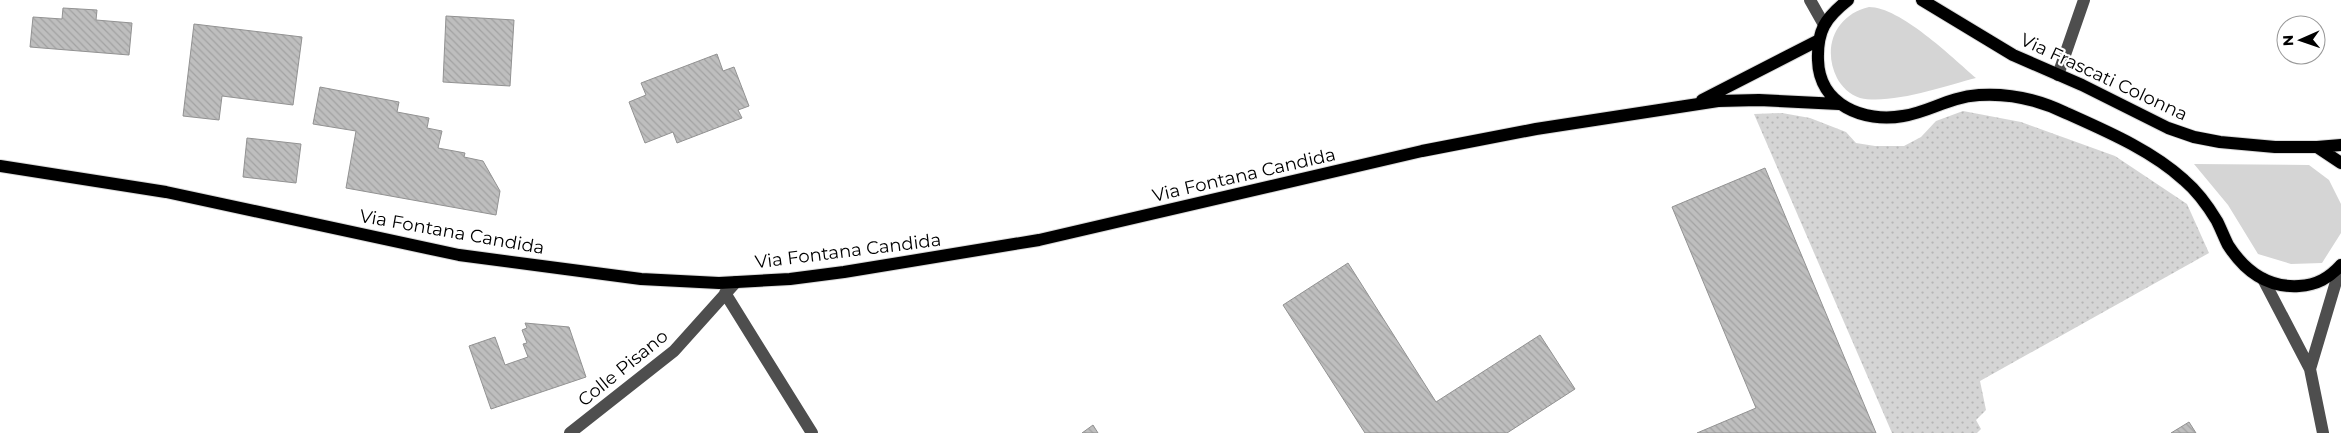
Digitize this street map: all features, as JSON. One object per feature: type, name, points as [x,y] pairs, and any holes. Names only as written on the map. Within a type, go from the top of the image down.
[{"type":"main road","points":[[1848,0],[1823,23],[1818,40],[1820,75],[1823,84],[1839,104],[1867,116],[1890,118],[1912,114],[1954,98],[1991,94],[2030,99],[2058,109],[2143,151],[2175,172],[2207,205],[2239,262],[2263,279],[2281,285],[2306,286],[2327,278],[2341,265]]},
{"type":"main road","name":"Via Frascati Colonna","points":[[1922,0],[2013,55],[2082,85],[2146,119],[2194,137],[2249,146],[2317,147],[2341,145]]},
{"type":"main road","name":"Via Fontana Candida","points":[[1696,103],[1818,40]]},
{"type":"main road","name":"Via Fontana Candida","points":[[0,166],[175,194],[459,255],[641,279],[736,282],[790,279],[853,271],[1030,241],[1088,230],[1422,151],[1536,129],[1696,103],[1740,100],[1839,104]]},
{"type":"main road","points":[[2317,147],[2341,163]]},
{"type":"street","points":[[1810,0],[1823,23]]},
{"type":"street","points":[[2058,75],[2084,0]]},
{"type":"street","points":[[2310,368],[2341,265]]},
{"type":"street","points":[[2263,279],[2310,368],[2323,433]]},
{"type":"street","name":"Colle Pisano","points":[[570,433],[674,351],[736,282]]},
{"type":"street","points":[[725,293],[812,433]]},
{"type":"shaded area","points":[[1869,7],[1882,9],[1910,24],[1940,46],[1976,78],[1902,97],[1873,99],[1860,98],[1853,95],[1843,87],[1837,78],[1831,55],[1832,44],[1840,25],[1848,17],[1857,11]]},
{"type":"shaded area","points":[[1963,111],[2021,122],[2115,156],[2187,204],[2209,253],[1980,381],[1986,410],[1976,420],[1981,429],[1977,433],[1892,433],[1754,114],[1782,113],[1810,118],[1846,132],[1856,143],[1875,146],[1904,146],[1921,137],[1936,121]]},
{"type":"shaded area","points":[[2194,164],[2309,165],[2329,180],[2341,204],[2341,233],[2322,263],[2291,264],[2258,254],[2228,205]]},
{"type":"building","points":[[63,8],[97,10],[96,20],[132,23],[129,55],[30,47],[33,17],[62,19]]},
{"type":"building","points":[[446,16],[514,20],[510,86],[443,82]]},
{"type":"building","points":[[194,24],[302,37],[293,105],[222,96],[219,120],[183,116]]},
{"type":"building","points":[[717,54],[723,71],[734,67],[749,106],[738,110],[742,118],[677,143],[673,132],[645,143],[629,102],[646,95],[641,83]]},
{"type":"building","points":[[320,87],[399,102],[397,112],[429,118],[427,128],[442,131],[438,148],[465,153],[464,157],[483,161],[500,191],[496,215],[346,188],[356,131],[313,124]]},
{"type":"building","points":[[247,138],[301,144],[296,183],[243,177]]},
{"type":"building","points":[[1765,168],[1876,433],[1697,433],[1756,408],[1672,207]]},
{"type":"building","points":[[1348,263],[1436,402],[1540,335],[1575,389],[1507,433],[1365,433],[1283,305]]},
{"type":"building","points":[[525,323],[569,327],[586,377],[491,409],[469,346],[495,337],[505,365],[528,357],[523,344],[527,343],[522,330],[527,328]]},
{"type":"building","points":[[2189,422],[2196,433],[2171,433]]},
{"type":"building","points":[[1093,425],[1098,433],[1082,433]]}]
